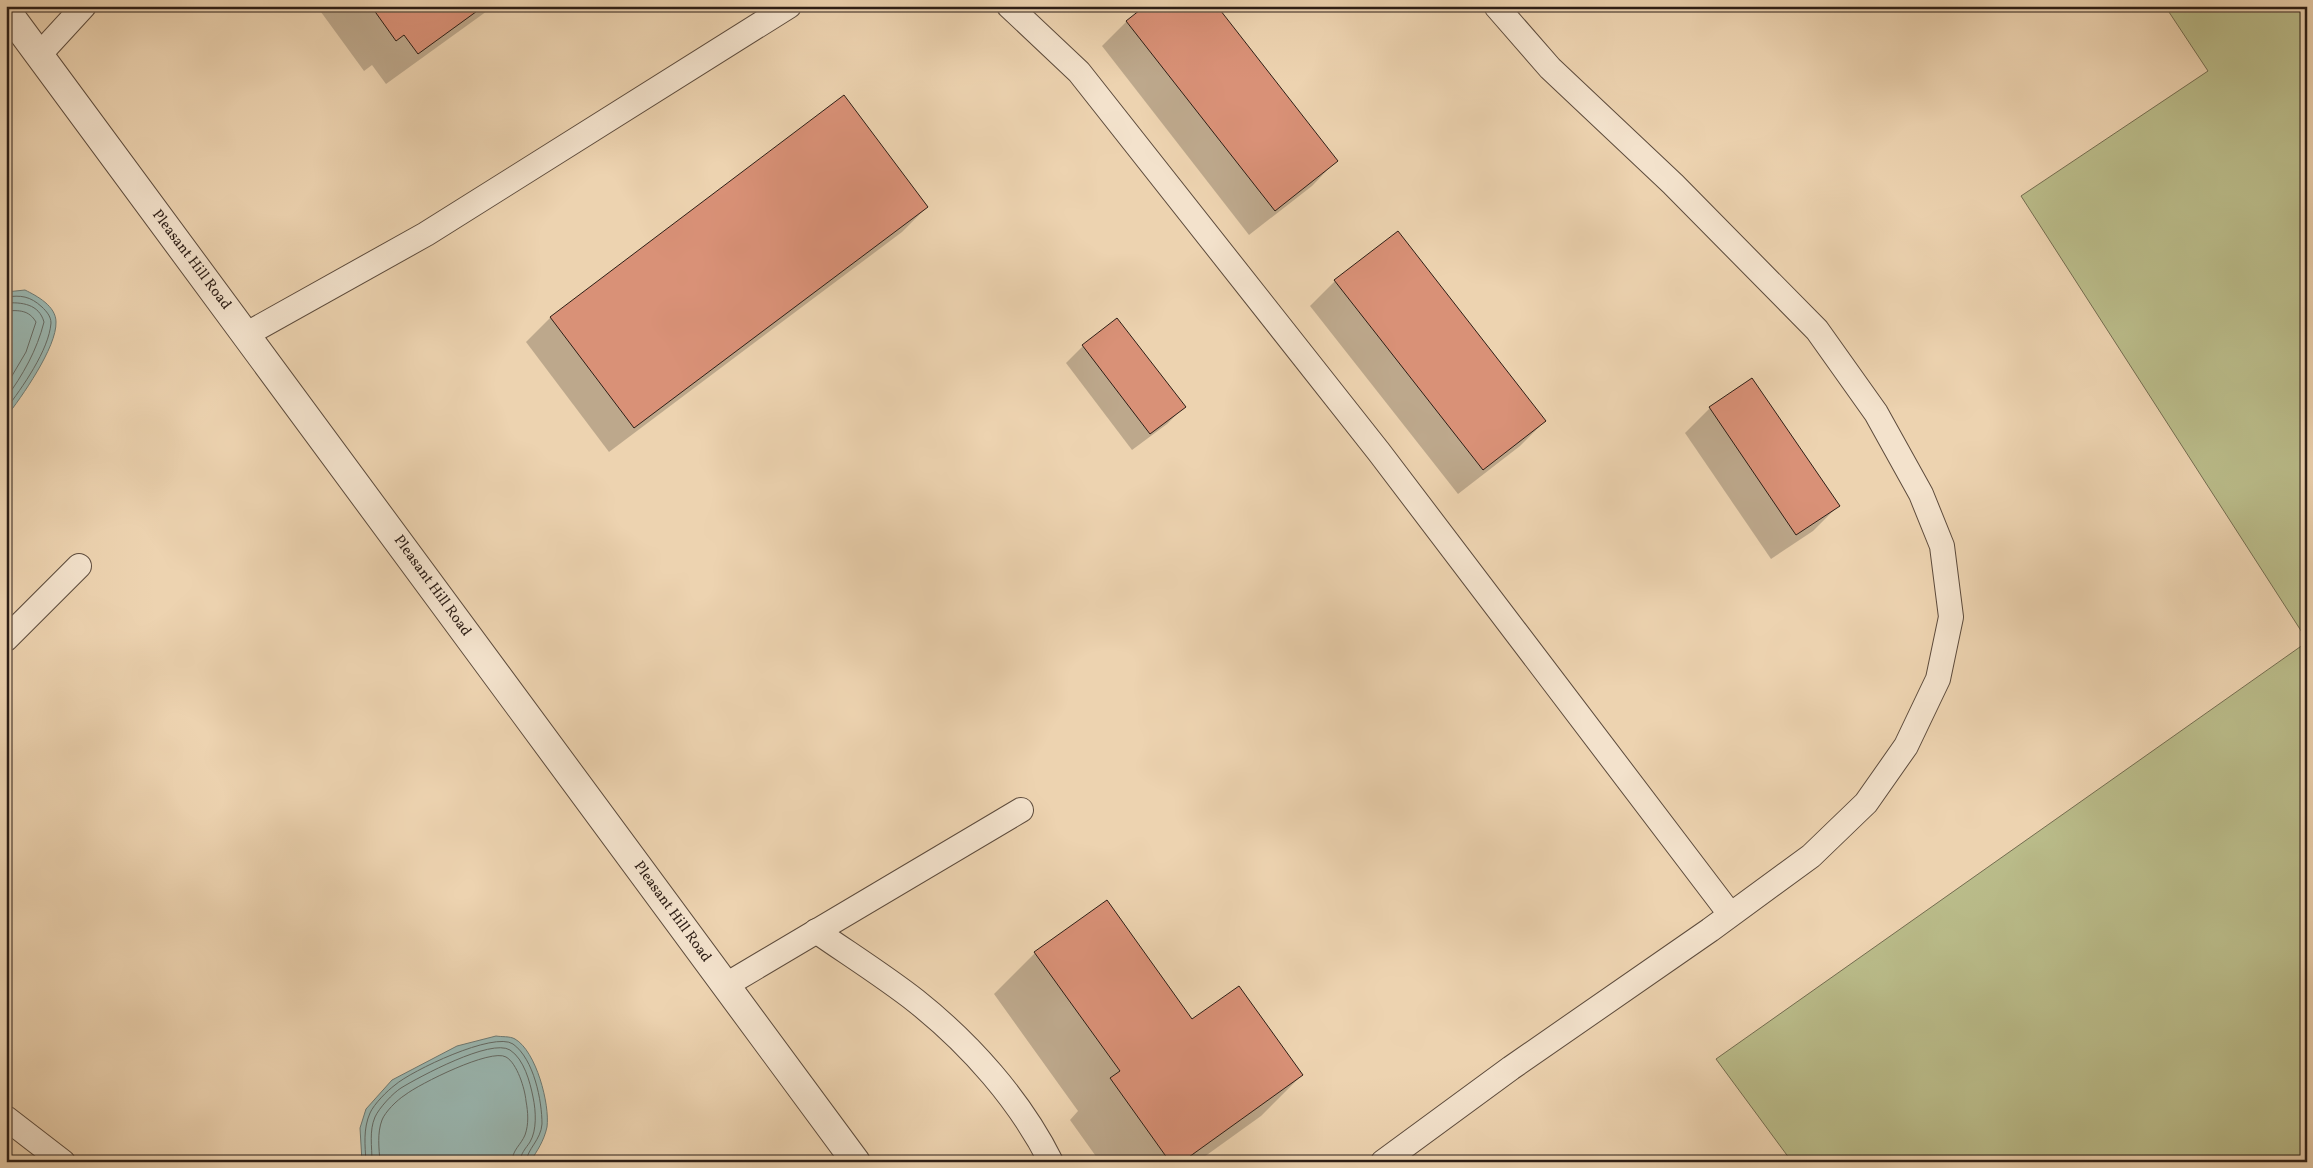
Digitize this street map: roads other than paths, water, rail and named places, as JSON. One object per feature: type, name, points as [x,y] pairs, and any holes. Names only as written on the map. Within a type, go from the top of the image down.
[{"type":"street","name":"Pleasant Hill Road","points":[[6,10],[247,334],[856,1162]]},
{"type":"lane","points":[[40,55],[84,6]]},
{"type":"lane","points":[[247,334],[426,234],[789,6]]},
{"type":"lane","points":[[1009,6],[1079,72],[1379,452],[1730,914]]},
{"type":"lane","points":[[1383,1162],[1511,1068],[1811,856],[1866,803],[1906,746],[1938,679],[1945,654],[1951,617],[1942,546],[1921,494],[1876,413],[1818,330],[1673,184],[1550,68],[1496,6]]},
{"type":"lane","points":[[6,639],[79,566]]},
{"type":"lane","points":[[726,985],[1021,810]]},
{"type":"lane","points":[[816,931],[917,1002],[959,1039],[1001,1085],[1043,1146],[1051,1162]]},
{"type":"lane","points":[[6,1118],[63,1162]]},
{"type":"water","points":[[25,290],[45,302],[53,311],[56,322],[55,332],[51,345],[37,372],[6,417],[6,292]]},
{"type":"water","points":[[496,1036],[513,1038],[523,1045],[535,1066],[544,1092],[547,1117],[546,1132],[530,1162],[362,1162],[360,1128],[366,1109],[392,1080],[457,1046]]}]
